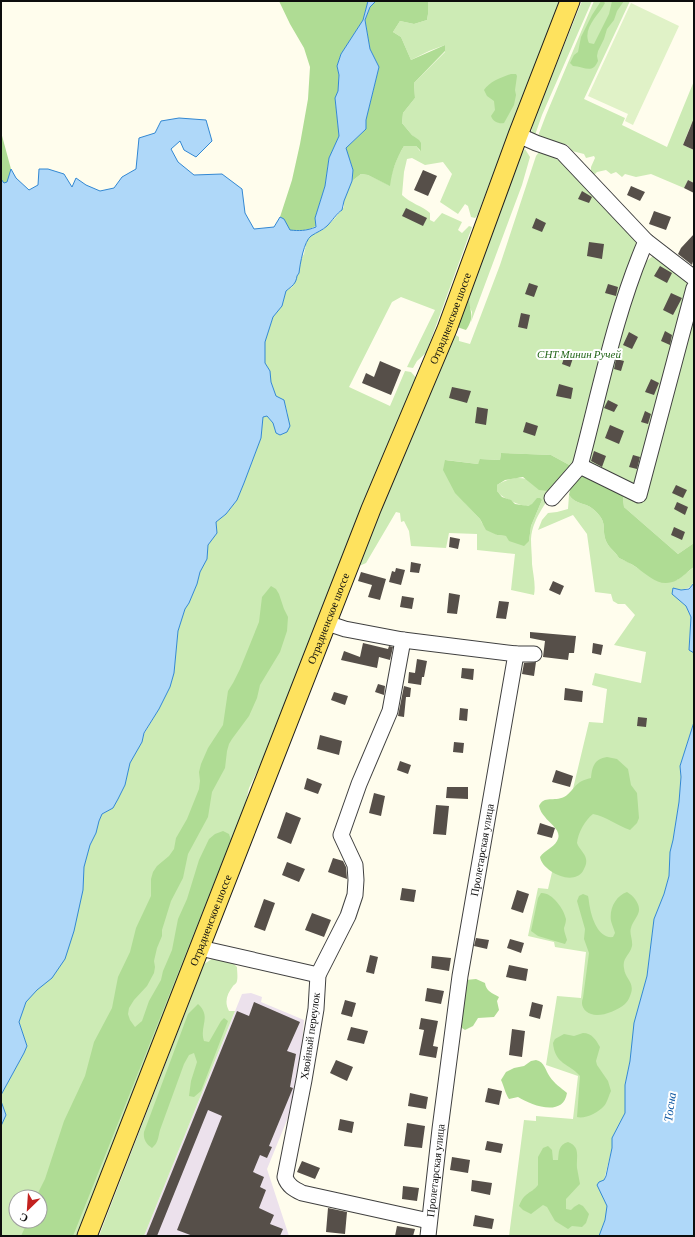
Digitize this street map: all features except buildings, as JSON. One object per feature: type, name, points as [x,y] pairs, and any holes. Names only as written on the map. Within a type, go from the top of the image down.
[{"type":"main road","name":"Отрадненское шоссе","points":[[87,1236],[372,509],[447,329],[518,135],[570,1]]},
{"type":"street","points":[[518,135],[562,152],[646,241],[694,278]]},
{"type":"street","points":[[552,498],[580,466],[622,307],[637,262],[646,241]]},
{"type":"street","points":[[580,466],[640,495],[694,288]]},
{"type":"street","points":[[327,623],[345,629],[403,640],[516,654],[534,654]]},
{"type":"street","name":"Хвойный переулок","points":[[403,640],[390,711],[360,784],[342,835],[355,865],[355,895],[348,916],[318,975],[316,1009],[285,1177],[287,1183],[292,1188],[302,1193],[429,1221]]},
{"type":"street","name":"Пролетарская улица","points":[[428,1236],[460,976],[516,654]]},
{"type":"street","points":[[200,948],[318,975]]},
{"type":"shaded area","points":[[251,993],[262,997],[261,1002],[304,1020],[298,1093],[267,1169],[289,1236],[144,1236],[242,994]]},
{"type":"green space","points":[[279,1],[368,1],[363,20],[341,54],[337,66],[339,75],[338,91],[335,98],[339,136],[329,158],[325,186],[315,218],[316,226],[303,230],[289,230],[284,219],[280,217],[292,180],[300,144],[308,99],[310,67],[304,48]]},
{"type":"green space","points":[[376,1],[428,1],[427,20],[414,24],[400,21],[393,32],[401,37],[411,60],[445,45],[445,51],[414,83],[415,98],[403,113],[402,123],[412,135],[419,140],[421,143],[421,151],[416,146],[404,146],[395,165],[390,186],[368,175],[361,174],[352,181],[353,170],[346,148],[366,129],[366,120],[379,67],[370,49],[365,20],[370,7]]},
{"type":"green space","points":[[428,1],[560,1],[477,216],[475,218],[471,217],[468,206],[465,204],[458,214],[440,202],[452,174],[443,162],[425,165],[412,158],[407,159],[402,195],[430,213],[430,220],[434,222],[442,213],[462,222],[458,230],[462,233],[469,226],[472,227],[426,353],[417,361],[413,368],[407,367],[435,310],[401,297],[392,302],[349,387],[390,406],[405,371],[411,372],[418,380],[266,753],[249,788],[242,824],[77,1236],[1,1236],[1,1126],[6,1115],[1,1101],[1,1095],[27,1046],[19,1022],[26,1002],[28,998],[44,984],[83,890],[84,867],[90,845],[96,833],[102,814],[113,808],[125,785],[130,763],[170,687],[174,673],[178,631],[185,609],[189,603],[200,572],[207,559],[208,545],[217,533],[216,522],[226,514],[237,500],[261,438],[263,417],[267,416],[273,423],[276,433],[288,415],[284,400],[276,396],[270,379],[270,371],[265,363],[265,342],[273,317],[282,306],[286,291],[292,287],[299,273],[300,261],[304,254],[307,239],[324,229],[344,207],[344,201],[352,181],[361,174],[368,175],[389,185],[391,175],[404,146],[416,146],[420,151],[419,141],[402,123],[403,113],[415,98],[414,83],[445,52],[445,45],[411,60],[401,37],[393,32],[400,21],[414,24],[427,20]]},
{"type":"green space","points":[[582,1],[592,1],[542,115],[535,135],[531,133],[534,120]]},
{"type":"green space","points":[[594,1],[630,1],[584,99],[625,118],[622,125],[667,147],[694,81],[694,122],[690,127],[683,145],[694,150],[694,183],[688,180],[684,188],[651,174],[636,177],[625,174],[622,177],[616,172],[611,174],[606,170],[597,172],[591,178],[591,167],[595,158],[594,156],[586,158],[584,154],[572,151],[568,145],[553,142],[538,136]]},
{"type":"green space","points":[[601,1],[605,3],[589,27],[587,37],[589,43],[594,44],[609,14],[612,1],[624,1],[617,11],[614,20],[607,29],[598,51],[598,61],[596,65],[590,69],[573,66],[570,63],[574,55],[578,52],[581,37]]},
{"type":"green space","points":[[631,3],[679,26],[633,125],[625,121],[628,114],[588,96]]},
{"type":"green space","points":[[511,74],[516,74],[517,76],[514,105],[504,123],[498,123],[493,120],[491,116],[495,110],[494,101],[487,96],[484,90],[492,82]]},
{"type":"green space","points":[[1,132],[11,169],[8,182],[4,183],[1,179]]},
{"type":"green space","points":[[525,149],[530,157],[522,185],[471,322],[472,312],[467,301],[520,155]]},
{"type":"green space","name":"СНТ Минин Ручей","points":[[539,152],[550,155],[568,166],[631,235],[637,244],[639,267],[653,256],[694,281],[694,543],[678,554],[624,507],[623,499],[625,494],[551,455],[501,453],[500,460],[481,459],[478,464],[446,460],[465,503],[482,523],[497,535],[529,541],[531,526],[542,500],[529,506],[524,506],[510,501],[499,493],[497,491],[497,485],[505,481],[519,478],[532,481],[553,491],[539,514],[532,532],[532,564],[535,583],[534,595],[511,590],[515,554],[477,550],[477,534],[449,533],[446,548],[411,546],[409,531],[404,521],[401,522],[400,513],[396,512],[366,563],[357,567],[364,547],[454,334],[459,337],[459,341],[470,344],[500,265],[536,156]]},
{"type":"green space","points":[[467,301],[469,301],[471,316],[466,330],[457,327]]},
{"type":"green space","points":[[501,453],[551,455],[573,467],[548,491],[539,490],[523,477],[505,480],[497,485],[497,491],[502,497],[511,500],[515,504],[528,506],[537,498],[542,500],[531,526],[529,541],[524,546],[509,541],[506,536],[497,535],[486,530],[480,519],[455,493],[443,470],[445,460],[478,464],[480,459],[500,460]]},
{"type":"green space","points":[[587,475],[625,493],[623,499],[624,507],[678,554],[694,543],[694,567],[677,580],[665,583],[655,580],[619,558],[607,543],[604,534],[603,522],[598,514],[590,507],[575,500],[569,495],[574,481],[579,477]]},
{"type":"green space","points":[[569,495],[575,500],[590,507],[598,514],[603,522],[604,534],[607,543],[619,558],[639,569],[677,580],[694,567],[693,584],[688,588],[672,593],[686,606],[691,617],[689,649],[694,653],[694,722],[680,766],[681,777],[679,802],[670,852],[669,876],[664,894],[654,919],[647,976],[636,1017],[625,1085],[625,1113],[612,1138],[612,1148],[604,1180],[603,1198],[607,1206],[607,1214],[599,1236],[509,1236],[524,1120],[536,1121],[536,1116],[573,1119],[578,1076],[546,1065],[557,996],[581,998],[586,952],[555,947],[554,942],[528,936],[538,888],[548,889],[553,868],[567,861],[572,793],[589,722],[603,723],[607,689],[592,685],[595,673],[641,683],[646,652],[614,645],[635,615],[625,604],[618,604],[613,601],[611,594],[595,592],[587,534],[573,515],[538,530],[542,520],[548,513],[568,509]]},
{"type":"green space","points":[[271,586],[276,589],[288,617],[287,631],[280,652],[260,685],[257,698],[249,716],[229,744],[225,768],[212,792],[208,817],[188,854],[183,878],[171,901],[162,930],[162,936],[157,948],[154,961],[154,973],[147,986],[129,1008],[128,1014],[135,1027],[142,1021],[149,1001],[161,980],[163,971],[172,950],[178,919],[187,899],[199,860],[209,839],[215,834],[223,831],[229,834],[231,840],[73,1236],[21,1236],[24,1229],[48,1229],[48,1189],[40,1189],[45,1179],[64,1121],[85,1076],[94,1042],[112,1008],[118,977],[130,952],[136,928],[151,896],[151,879],[153,872],[174,849],[176,838],[187,819],[199,789],[199,772],[201,764],[208,748],[223,725],[228,691],[240,669],[259,622],[262,597]]},
{"type":"green space","points":[[607,757],[617,759],[628,769],[631,785],[637,793],[639,818],[637,823],[630,830],[603,817],[593,814],[580,831],[577,843],[586,859],[586,864],[583,871],[578,876],[572,878],[558,875],[546,867],[540,857],[557,841],[558,834],[555,828],[543,815],[539,806],[546,800],[564,797],[580,782],[591,778],[594,764]]},
{"type":"green space","points":[[627,892],[635,899],[639,908],[638,914],[632,924],[632,946],[624,962],[625,972],[631,984],[632,991],[625,1004],[619,1008],[612,1012],[593,1015],[585,1010],[582,1004],[589,953],[584,939],[585,929],[577,901],[579,896],[583,894],[588,896],[594,923],[604,935],[613,937],[615,933],[611,921],[612,907],[620,896]]},
{"type":"green space","points":[[541,893],[545,893],[553,898],[565,915],[566,922],[564,928],[567,940],[565,944],[538,936],[531,931],[538,898]]},
{"type":"green space","points":[[215,957],[230,960],[237,967],[237,981],[229,992],[226,1001],[229,1011],[235,1011],[144,1236],[99,1236],[204,964]]},
{"type":"green space","points":[[476,979],[485,983],[488,990],[499,997],[497,1001],[499,1010],[494,1017],[478,1018],[473,1026],[465,1030],[462,1028],[461,1016],[464,1006],[466,980]]},
{"type":"green space","points":[[198,1004],[205,1017],[203,1031],[204,1041],[209,1042],[224,1018],[228,1021],[201,1091],[194,1097],[189,1096],[191,1081],[197,1062],[194,1053],[189,1055],[184,1064],[160,1130],[158,1140],[152,1148],[145,1141],[144,1132],[188,1014]]},
{"type":"green space","points":[[586,1033],[595,1039],[600,1047],[596,1061],[597,1065],[608,1081],[611,1091],[606,1103],[601,1109],[591,1115],[577,1117],[580,1076],[560,1060],[554,1050],[553,1043],[555,1039],[564,1034],[574,1036]]},
{"type":"green space","points":[[536,1060],[543,1064],[552,1079],[567,1093],[564,1101],[559,1105],[546,1107],[538,1106],[518,1097],[509,1099],[501,1080],[506,1072]]},
{"type":"green space","points":[[568,1142],[575,1147],[576,1150],[580,1184],[566,1199],[566,1209],[571,1210],[579,1204],[583,1206],[589,1214],[586,1223],[582,1227],[572,1226],[568,1229],[555,1221],[547,1207],[543,1205],[531,1214],[519,1206],[523,1198],[538,1185],[538,1157],[543,1148],[548,1146],[552,1150],[553,1160],[558,1160],[562,1145]]},
{"type":"water","points":[[368,1],[376,1],[370,7],[365,20],[370,49],[379,67],[366,120],[366,129],[346,148],[353,170],[352,181],[342,210],[329,224],[311,236],[306,243],[296,281],[286,291],[282,306],[273,317],[265,342],[265,363],[270,371],[271,382],[276,396],[284,400],[290,426],[287,432],[280,435],[276,433],[273,423],[267,416],[263,417],[261,438],[237,500],[226,514],[216,522],[217,533],[208,545],[207,559],[200,572],[189,603],[185,609],[178,631],[174,673],[170,687],[159,709],[144,733],[142,742],[130,763],[125,785],[118,799],[113,808],[102,814],[99,821],[84,867],[83,890],[74,931],[65,959],[52,978],[37,990],[26,1002],[19,1022],[27,1046],[1,1095],[1,179],[4,183],[7,182],[11,169],[16,178],[29,190],[38,185],[39,169],[48,169],[64,174],[72,187],[76,178],[86,185],[100,191],[114,188],[122,177],[136,169],[139,138],[155,133],[161,121],[179,118],[206,120],[212,141],[196,157],[184,150],[180,141],[171,149],[178,162],[194,175],[222,174],[242,189],[245,213],[254,229],[274,227],[280,217],[284,219],[290,230],[296,231],[316,227],[315,218],[325,186],[329,158],[339,136],[335,98],[338,91],[339,75],[337,66],[341,54],[363,20]]},
{"type":"water","points":[[694,583],[694,653],[689,650],[691,617],[686,606],[672,594],[673,588],[681,590],[689,589]]},
{"type":"water","name":"Тосна","points":[[694,722],[694,1236],[599,1236],[605,1220],[607,1206],[597,1185],[599,1182],[604,1180],[606,1176],[612,1148],[612,1138],[625,1113],[625,1085],[630,1061],[634,1023],[647,976],[654,919],[664,894],[669,876],[670,852],[679,802],[681,777],[680,766]]},
{"type":"water","points":[[1,1101],[6,1115],[1,1126]]}]
